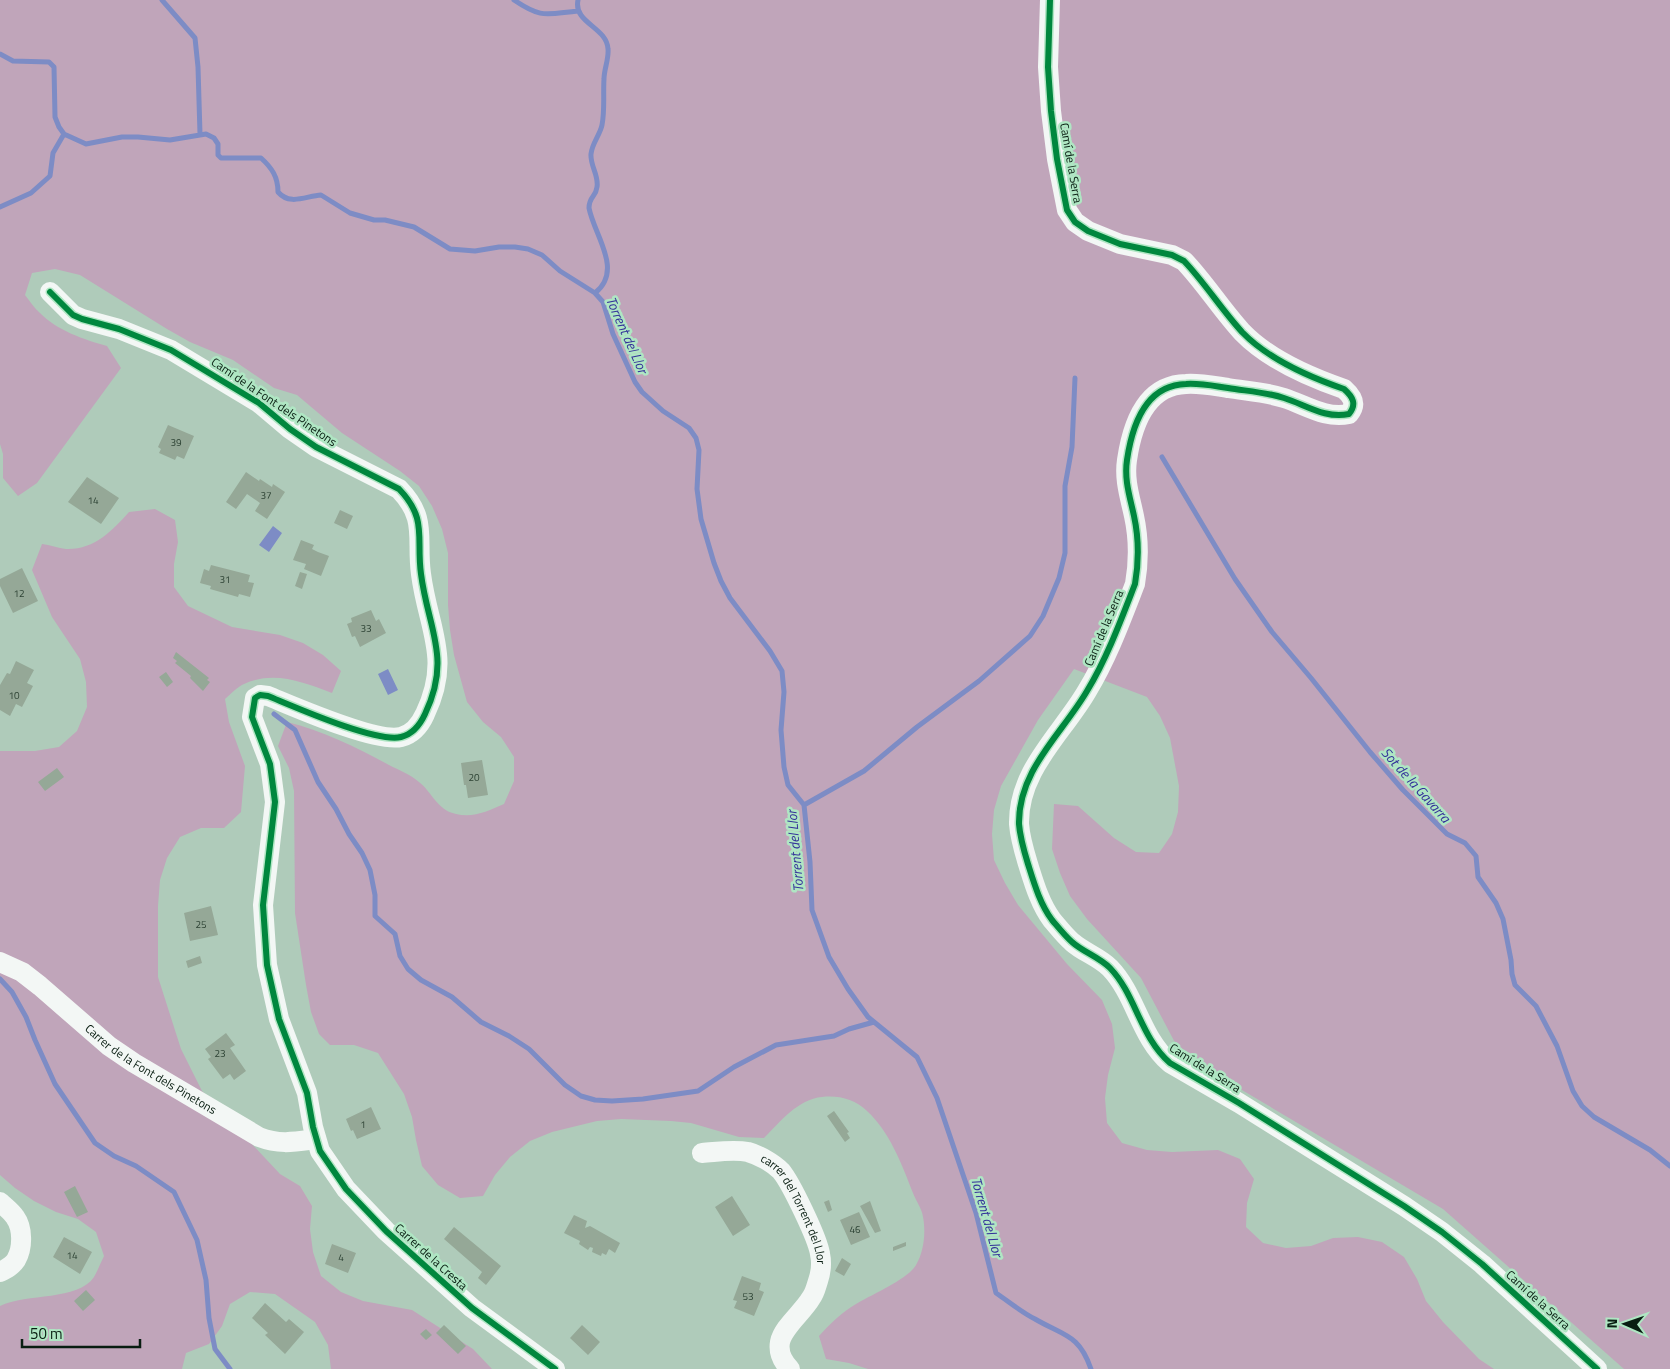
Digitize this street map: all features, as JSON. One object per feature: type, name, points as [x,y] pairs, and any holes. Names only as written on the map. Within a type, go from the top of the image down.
[{"type":"street","name":"Camí de la Serra","points":[[1050,0],[1048,67],[1051,111],[1062,190],[1067,210],[1075,222],[1088,231],[1120,244],[1172,255],[1184,260],[1243,333],[1290,367],[1344,389],[1354,402],[1353,409],[1349,414],[1330,416],[1269,394],[1186,384],[1171,386],[1160,391],[1140,413],[1135,424],[1126,462],[1126,481],[1134,514],[1138,545],[1138,569],[1134,584],[1095,678],[1076,709],[1038,760],[1025,789],[1019,825],[1024,852],[1033,880],[1051,918],[1072,943],[1110,968],[1126,993],[1152,1043],[1165,1059],[1404,1206],[1442,1232],[1482,1264],[1597,1369]]},
{"type":"street","name":"Camí de la Font dels Pinetons","points":[[50,292],[73,315],[142,337],[199,365],[259,403],[316,447],[399,489],[408,498],[415,510],[419,523],[421,574],[438,656],[435,689],[431,703],[417,728],[410,734],[390,738],[324,718],[268,696],[260,695],[254,698],[252,705],[252,717],[270,764],[275,802],[264,905],[267,966],[279,1019],[307,1093],[316,1139]]},
{"type":"street","name":"Carrer de la Font dels Pinetons","points":[[0,962],[22,972],[116,1051],[259,1137],[272,1142],[283,1143],[316,1139]]},
{"type":"street","name":"Carrer de la Cresta","points":[[316,1139],[320,1151],[346,1189],[386,1231],[472,1308],[555,1369]]},
{"type":"street","name":"carrer del Torrent del Llor","points":[[702,1153],[748,1152],[781,1171],[818,1243],[821,1264],[814,1292],[810,1300],[781,1337],[780,1354],[783,1362],[790,1369]]},
{"type":"street","points":[[0,1202],[14,1216],[19,1225],[21,1237],[16,1259],[10,1267],[0,1272]]},
{"type":"shaded area","points":[[0,0],[1670,0],[1670,1369],[1624,1369],[1443,1209],[1181,1054],[1141,978],[1087,919],[1070,896],[1052,849],[1054,804],[1078,806],[1114,838],[1136,852],[1159,853],[1172,834],[1178,812],[1179,786],[1170,738],[1160,716],[1147,697],[1074,669],[1038,720],[1001,786],[994,810],[992,834],[994,860],[1018,905],[1067,964],[1102,1000],[1112,1024],[1115,1048],[1108,1075],[1105,1098],[1107,1123],[1122,1143],[1147,1150],[1172,1152],[1218,1150],[1240,1159],[1254,1179],[1247,1203],[1246,1227],[1263,1243],[1286,1248],[1311,1246],[1333,1238],[1358,1237],[1382,1242],[1404,1257],[1417,1279],[1426,1301],[1443,1322],[1479,1359],[1494,1369],[868,1369],[826,1359],[819,1336],[846,1311],[912,1270],[921,1254],[924,1235],[921,1211],[900,1160],[889,1139],[875,1119],[862,1107],[857,1103],[840,1097],[822,1097],[805,1102],[790,1112],[764,1138],[739,1137],[691,1123],[621,1119],[597,1121],[552,1132],[530,1141],[510,1157],[495,1175],[483,1196],[460,1198],[438,1185],[422,1166],[412,1117],[404,1094],[378,1053],[354,1045],[330,1045],[319,1034],[311,1012],[295,913],[294,791],[289,768],[278,746],[287,722],[339,740],[409,775],[424,786],[439,805],[449,812],[469,815],[487,811],[504,804],[514,781],[514,757],[501,737],[483,722],[467,702],[454,655],[450,630],[448,553],[442,529],[432,506],[419,486],[400,471],[342,433],[297,395],[274,388],[233,360],[190,342],[80,275],[55,269],[32,273],[25,295],[38,311],[62,329],[107,346],[121,368],[37,483],[18,496],[3,478],[3,454],[0,444]]},
{"type":"shaded area","points":[[155,509],[175,520],[178,542],[174,564],[174,587],[188,606],[232,627],[280,635],[303,643],[323,655],[341,671],[332,693],[288,679],[266,678],[241,685],[225,699],[229,722],[245,766],[241,812],[224,828],[201,828],[180,837],[167,858],[160,880],[158,977],[181,1049],[202,1091],[280,1174],[300,1186],[312,1206],[310,1229],[313,1252],[321,1276],[341,1292],[363,1301],[412,1310],[473,1349],[492,1369],[331,1369],[328,1345],[315,1322],[275,1294],[250,1292],[230,1304],[222,1326],[209,1344],[186,1353],[182,1369],[0,1369],[0,1306],[24,1299],[76,1290],[86,1285],[94,1277],[104,1256],[96,1232],[78,1219],[56,1212],[34,1201],[0,1175],[0,751],[35,751],[59,747],[77,731],[87,707],[86,682],[80,659],[52,617],[32,570],[42,544],[66,549],[85,546],[102,538],[129,512]]},
{"type":"water","points":[[273,526],[282,533],[269,552],[259,545]]},
{"type":"water","points":[[388,669],[398,690],[388,695],[378,674]]},
{"type":"building","points":[[168,425],[194,436],[184,459],[177,456],[175,460],[159,453],[161,449],[158,447]]},
{"type":"building","points":[[246,472],[259,481],[260,479],[272,487],[273,484],[285,492],[267,519],[255,511],[260,503],[247,494],[236,509],[226,502]]},
{"type":"building","points":[[87,477],[119,498],[101,524],[68,502]]},
{"type":"building","points":[[340,510],[353,516],[347,529],[334,523]]},
{"type":"building","points":[[301,540],[314,545],[312,549],[329,556],[321,576],[304,569],[306,564],[293,560]]},
{"type":"building","points":[[211,565],[250,575],[248,582],[254,583],[250,597],[239,594],[238,597],[210,589],[211,586],[200,583],[204,569],[209,571]]},
{"type":"building","points":[[22,568],[38,601],[13,613],[0,586],[0,579]]},
{"type":"building","points":[[300,572],[307,574],[302,589],[295,586]]},
{"type":"building","points":[[371,610],[376,621],[379,619],[386,633],[360,647],[355,636],[352,637],[347,624],[352,622],[351,618]]},
{"type":"building","points":[[176,652],[209,678],[207,680],[210,682],[203,691],[190,678],[191,676],[175,663],[177,661],[173,658]]},
{"type":"building","points":[[16,661],[34,670],[27,683],[33,686],[22,707],[16,704],[10,716],[0,710],[0,685],[7,673],[10,674]]},
{"type":"building","points":[[166,672],[173,682],[167,687],[159,677]]},
{"type":"building","points":[[482,760],[488,795],[468,798],[461,763]]},
{"type":"building","points":[[57,768],[64,777],[45,791],[38,782]]},
{"type":"building","points":[[211,906],[218,935],[190,941],[184,913]]},
{"type":"building","points":[[200,956],[202,963],[188,968],[186,961]]},
{"type":"building","points":[[226,1033],[235,1045],[230,1048],[246,1071],[234,1080],[230,1074],[223,1079],[208,1059],[211,1057],[205,1049]]},
{"type":"building","points":[[371,1107],[381,1129],[357,1139],[346,1119]]},
{"type":"building","points":[[834,1111],[849,1132],[847,1133],[850,1138],[845,1142],[827,1116]]},
{"type":"building","points":[[75,1186],[88,1212],[77,1217],[64,1192]]},
{"type":"building","points":[[732,1196],[750,1225],[733,1236],[715,1207]]},
{"type":"building","points":[[829,1200],[832,1210],[828,1212],[824,1202]]},
{"type":"building","points":[[870,1201],[881,1231],[875,1233],[860,1206]]},
{"type":"building","points":[[859,1212],[870,1237],[851,1245],[840,1220]]},
{"type":"building","points":[[574,1215],[587,1221],[585,1228],[590,1226],[620,1243],[615,1253],[609,1249],[606,1255],[602,1253],[601,1256],[592,1252],[593,1248],[590,1247],[588,1250],[579,1244],[580,1241],[564,1233]]},
{"type":"building","points":[[454,1227],[501,1266],[486,1285],[478,1278],[482,1272],[444,1239]]},
{"type":"building","points":[[64,1237],[92,1252],[80,1274],[53,1257]]},
{"type":"building","points":[[906,1242],[906,1246],[893,1251],[893,1247]]},
{"type":"building","points":[[332,1244],[356,1253],[348,1273],[325,1264]]},
{"type":"building","points":[[842,1258],[851,1264],[844,1276],[835,1271]]},
{"type":"building","points":[[742,1276],[761,1283],[759,1290],[764,1292],[754,1316],[734,1308],[737,1301],[733,1300]]},
{"type":"building","points":[[86,1290],[95,1300],[83,1311],[74,1301]]},
{"type":"building","points":[[265,1303],[286,1322],[289,1319],[304,1332],[285,1354],[265,1335],[268,1333],[252,1318]]},
{"type":"building","points":[[444,1325],[466,1346],[458,1354],[436,1333]]},
{"type":"building","points":[[582,1325],[600,1342],[588,1355],[570,1338]]},
{"type":"building","points":[[426,1329],[432,1335],[426,1340],[420,1334]]},
{"type":"waterway","points":[[162,0],[195,38],[200,134]]},
{"type":"waterway","points":[[514,0],[538,13],[551,14],[578,11]]},
{"type":"waterway","points":[[578,0],[580,14],[602,35],[608,49],[604,75],[602,125],[591,154],[597,183],[589,208],[605,252],[607,263],[607,274],[603,284],[595,293]]},
{"type":"waterway","name":"Torrent del Llor","points":[[0,54],[13,61],[49,62],[54,67],[55,117],[59,127],[64,134],[86,144],[122,137],[170,140],[206,134],[214,138],[218,144],[218,155],[221,158],[261,158],[274,173],[278,192],[288,199],[321,195],[350,213],[374,220],[385,220],[414,227],[450,249],[475,251],[499,247],[528,249],[542,255],[560,271],[595,293],[603,302],[613,334],[635,382],[642,392],[663,411],[689,428],[696,438],[699,450],[697,489],[701,519],[714,563],[730,598],[770,651],[782,671],[784,692],[781,730],[784,767],[788,785],[804,805],[810,862],[812,910],[829,957],[848,989],[868,1017],[917,1057],[937,1098],[976,1213],[996,1293],[1020,1310],[1076,1342],[1091,1369]]},
{"type":"waterway","points":[[0,207],[31,193],[50,176],[53,153],[64,134]]},
{"type":"waterway","points":[[804,805],[864,771],[917,727],[979,681],[1030,636],[1043,616],[1059,578],[1065,553],[1065,486],[1072,447],[1075,378]]},
{"type":"waterway","name":"Sot de la Gavarra","points":[[1162,457],[1235,579],[1272,632],[1403,790],[1447,834],[1465,843],[1476,856],[1478,877],[1496,903],[1503,919],[1515,985],[1536,1006],[1557,1046],[1573,1091],[1582,1106],[1594,1117],[1650,1150],[1670,1166]]},
{"type":"waterway","points":[[274,714],[295,730],[318,782],[362,853],[370,870],[375,895],[375,916],[395,934],[400,956],[408,969],[421,980],[452,997],[481,1022],[509,1036],[529,1049],[565,1085],[581,1096],[595,1100],[612,1101],[643,1099],[698,1091],[734,1067],[776,1045],[834,1036],[849,1029],[874,1022]]},
{"type":"waterway","points":[[0,979],[12,992],[26,1017],[55,1084],[95,1143],[114,1156],[136,1166],[174,1192],[197,1240],[206,1280],[209,1318],[215,1349],[230,1369]]},
{"type":"cycle path","points":[[1050,0],[1048,67],[1051,111],[1057,159],[1067,210],[1075,222],[1088,231],[1120,244],[1172,255],[1184,261],[1234,323],[1252,342],[1276,359],[1317,379],[1344,389],[1352,398],[1353,407],[1349,414],[1332,415],[1270,394],[1186,384],[1172,386],[1160,392],[1143,410],[1137,421],[1129,447],[1126,467],[1138,542],[1135,584],[1101,665],[1077,707],[1043,753],[1033,770],[1021,805],[1019,824],[1021,839],[1038,893],[1048,914],[1067,937],[1076,946],[1106,964],[1119,979],[1152,1041],[1170,1063],[1239,1103],[1404,1206],[1442,1232],[1482,1264],[1597,1369]]},
{"type":"cycle path","points":[[50,292],[73,315],[119,329],[171,350],[259,403],[290,429],[316,447],[399,489],[414,510],[419,529],[424,594],[436,644],[437,676],[433,694],[425,714],[413,731],[401,737],[373,735],[335,723],[268,696],[260,695],[255,698],[252,717],[270,764],[275,802],[263,905],[267,965],[279,1019],[307,1093],[313,1127],[320,1151],[346,1189],[386,1231],[472,1308],[555,1369]]}]
